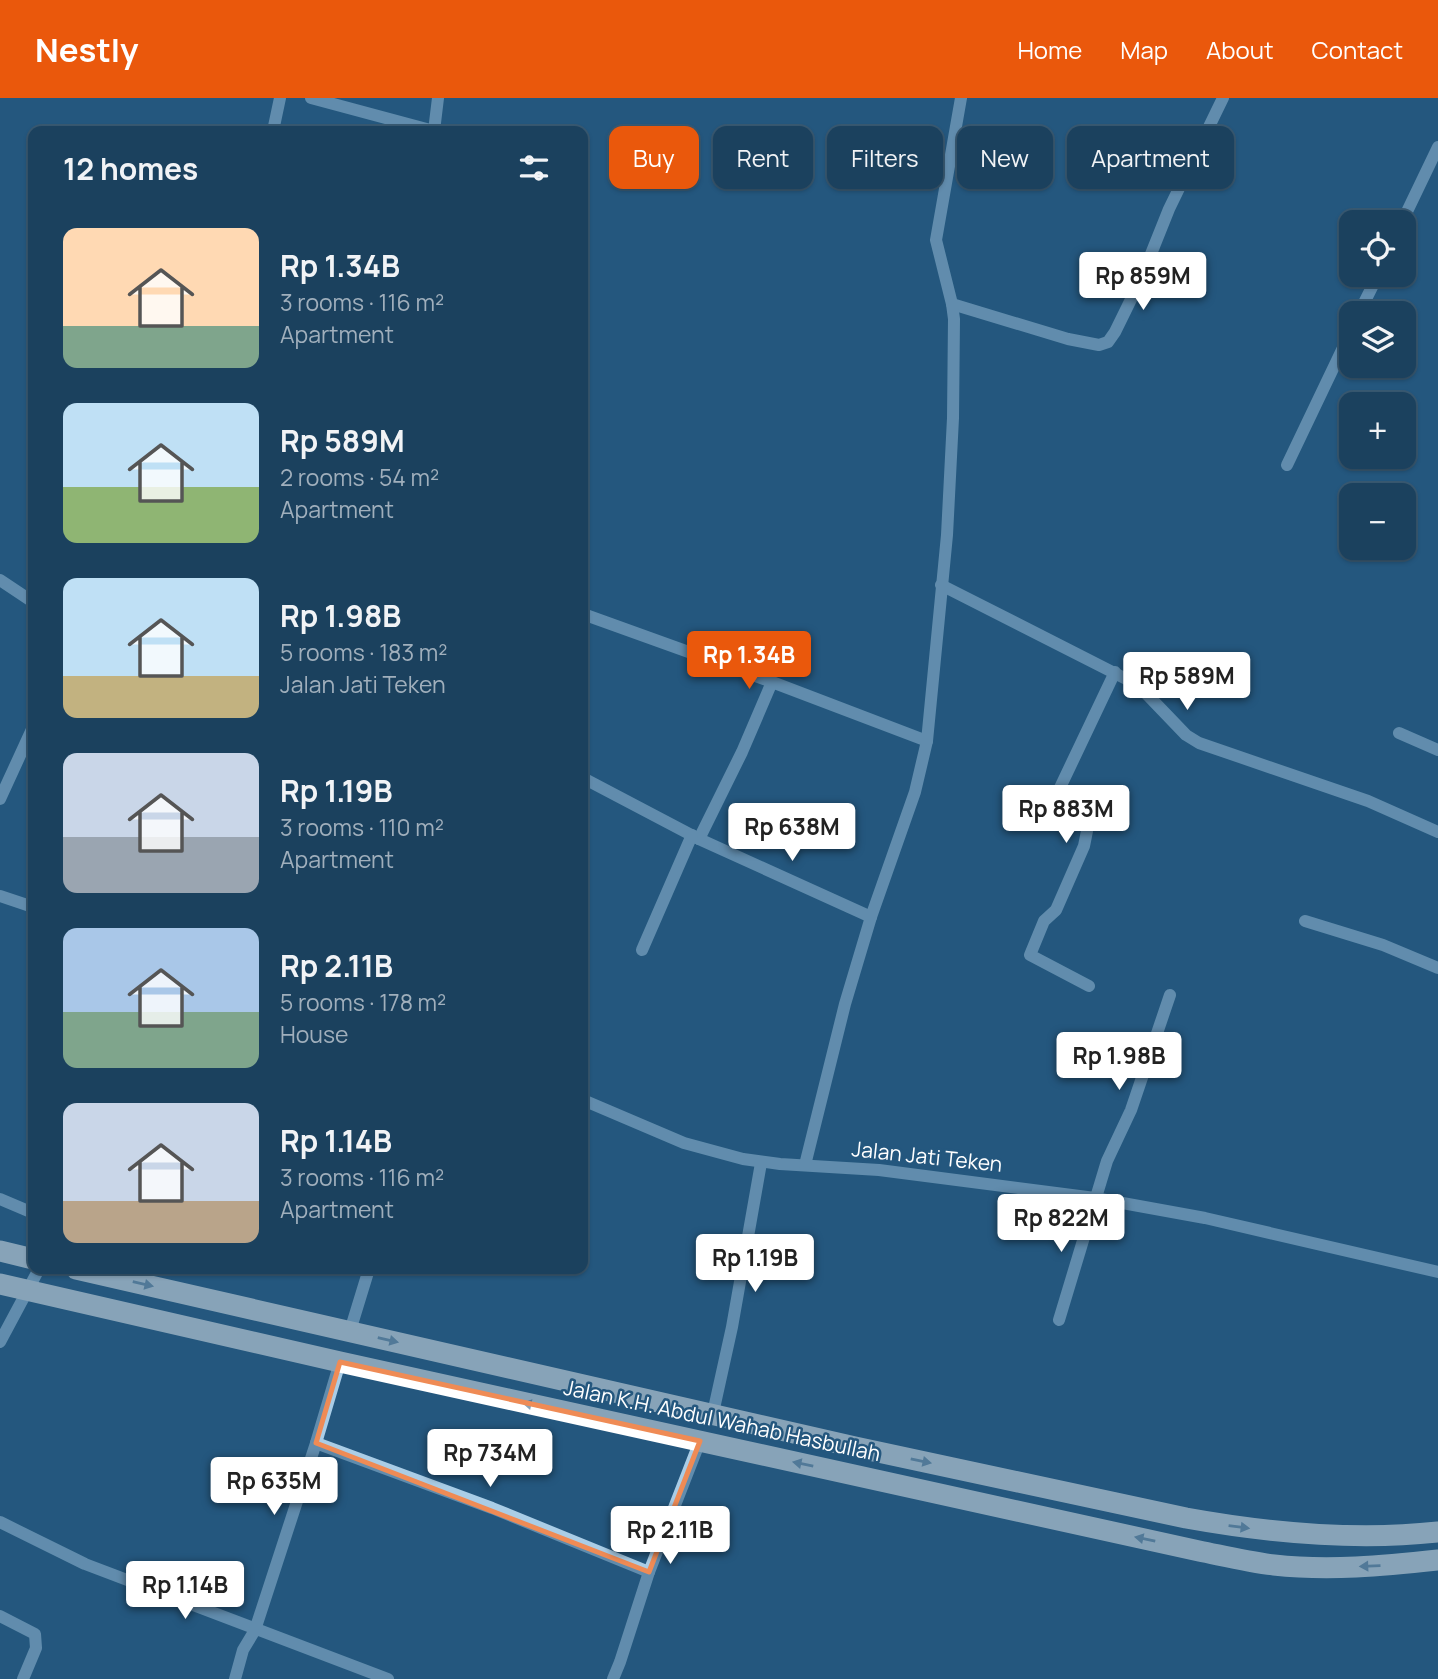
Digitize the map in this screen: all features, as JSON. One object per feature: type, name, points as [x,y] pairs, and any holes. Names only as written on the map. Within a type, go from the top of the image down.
[{"type":"highway","points":[[0,1251],[28,1258]]},
{"type":"highway","name":"Jalan K.H. Abdul Wahab Hasbullah","points":[[98,1274],[893,1455],[1234,1527],[1296,1533],[1362,1535],[1438,1532]]},
{"type":"highway","name":"Jalan K.H. Abdul Wahab Hasbullah","points":[[0,1284],[1100,1530],[1274,1565],[1321,1568],[1438,1560]]},
{"type":"highway","points":[[701,1411],[709,1418],[748,1430],[850,1455],[862,1463],[860,1472],[853,1475]]},
{"type":"highway","points":[[893,1455],[881,1469],[890,1476],[1060,1513],[1100,1530]]},
{"type":"street","points":[[274,126],[280,98]]},
{"type":"street","points":[[311,98],[415,126]]},
{"type":"street","points":[[435,126],[438,98]]},
{"type":"street","points":[[805,1165],[830,1059],[871,917],[915,792],[927,741],[947,535],[953,418],[952,304],[936,240],[961,98]]},
{"type":"street","points":[[952,304],[1068,339],[1098,345],[1108,342],[1141,279],[1169,209],[1223,98]]},
{"type":"street","points":[[1408,210],[1438,147]]},
{"type":"street","points":[[1287,465],[1339,356]]},
{"type":"street","points":[[0,580],[28,599]]},
{"type":"street","points":[[941,585],[1138,685],[1186,735],[1199,743],[1368,801],[1438,832]]},
{"type":"street","points":[[588,616],[927,741]]},
{"type":"street","points":[[1089,986],[1030,956],[1044,922],[1056,910],[1084,846],[1087,831],[1077,815],[1056,802],[1057,794],[1115,672]]},
{"type":"street","points":[[642,950],[696,837],[742,752],[772,682]]},
{"type":"street","points":[[1399,733],[1438,750]]},
{"type":"street","points":[[0,799],[28,738]]},
{"type":"street","points":[[588,781],[696,837],[871,917]]},
{"type":"street","points":[[0,896],[28,906]]},
{"type":"street","points":[[1305,920],[1383,945],[1438,968]]},
{"type":"street","points":[[1059,1320],[1107,1161],[1131,1110],[1170,995]]},
{"type":"street","name":"Jalan Jati Teken","points":[[588,1102],[684,1143],[761,1163],[879,1170],[1095,1198],[1205,1218],[1438,1272]]},
{"type":"street","points":[[701,1411],[715,1404],[732,1327],[761,1163]]},
{"type":"street","points":[[0,1199],[28,1211]]},
{"type":"street","points":[[0,1342],[36,1274]]},
{"type":"street","points":[[350,1331],[367,1274]]},
{"type":"street","points":[[234,1679],[243,1650],[250,1634],[255,1630],[340,1362]]},
{"type":"street","points":[[613,1679],[649,1572],[700,1441]]},
{"type":"street","points":[[316,1443],[492,1508],[649,1572]]},
{"type":"street","points":[[0,1522],[85,1564],[388,1679]]},
{"type":"street","points":[[0,1616],[35,1634],[36,1648],[23,1679]]},
{"type":"highlighted area","points":[[340,1362],[700,1441],[649,1572],[316,1443]]}]
